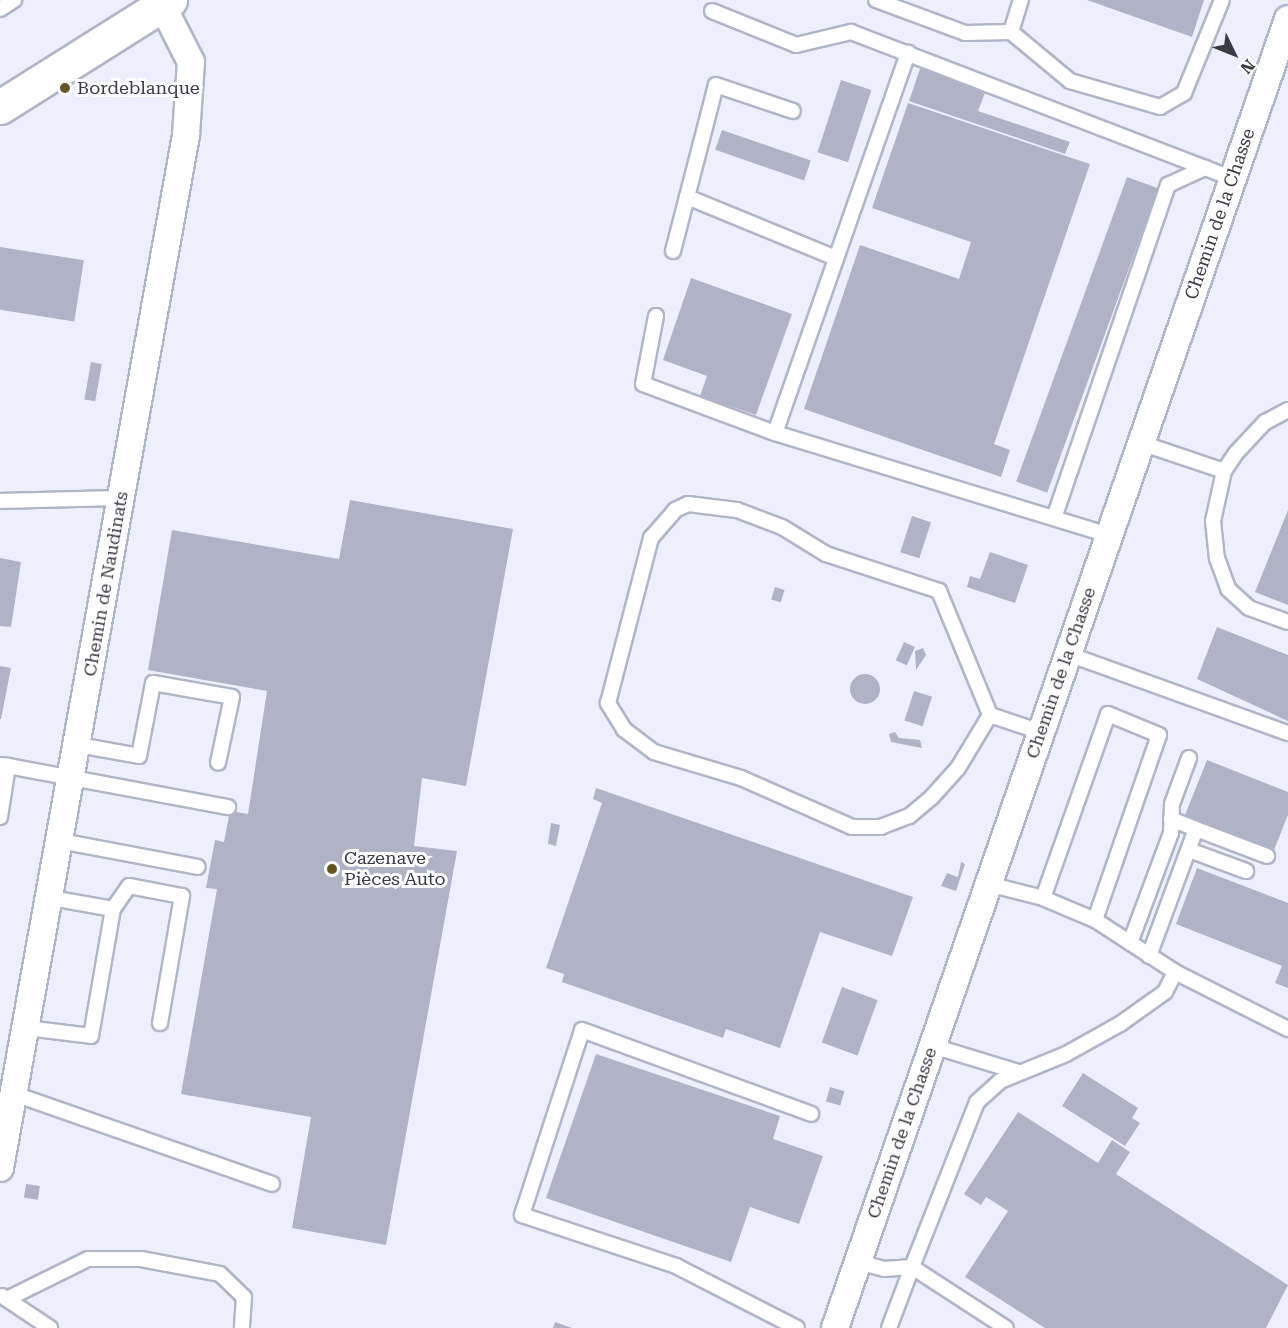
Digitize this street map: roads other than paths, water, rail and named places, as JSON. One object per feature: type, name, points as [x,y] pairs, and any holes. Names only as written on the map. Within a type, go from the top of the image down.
[{"type":"street","points":[[0,107],[164,2]]},
{"type":"street","name":"Chemin de Naudinats","points":[[0,1168],[17,1095],[186,135],[191,62],[164,2]]},
{"type":"street","name":"Chemin de la Chasse","points":[[835,1328],[1288,19]]},
{"type":"lane","points":[[0,9],[14,0]]},
{"type":"lane","points":[[876,0],[965,33],[1011,32],[1070,81],[1160,106],[1184,93],[1193,78],[1222,0]]},
{"type":"lane","points":[[1011,32],[1022,0]]},
{"type":"lane","points":[[711,11],[796,45],[851,32],[1232,178]]},
{"type":"lane","points":[[775,433],[908,53]]},
{"type":"lane","points":[[673,251],[716,86],[793,111]]},
{"type":"lane","points":[[1054,518],[1168,185],[1205,168]]},
{"type":"lane","points":[[687,197],[836,258]]},
{"type":"lane","points":[[656,316],[643,384],[775,433],[1109,535]]},
{"type":"lane","points":[[1288,410],[1265,422],[1224,471],[1214,521],[1221,572],[1238,601],[1288,622]]},
{"type":"lane","points":[[1141,443],[1224,471]]},
{"type":"lane","points":[[0,501],[121,498]]},
{"type":"lane","points":[[990,715],[932,798],[909,816],[881,826],[852,827],[741,778],[654,752],[612,716],[608,703],[651,538],[669,516],[688,504],[737,510],[782,527],[826,554],[939,591],[990,715],[1041,732]]},
{"type":"lane","points":[[1068,654],[1288,733]]},
{"type":"lane","points":[[78,745],[139,756],[153,683],[232,697],[218,764]]},
{"type":"lane","points":[[1043,898],[1108,714],[1159,735],[1095,920]]},
{"type":"lane","points":[[1130,943],[1172,819],[1189,758]]},
{"type":"lane","points":[[0,817],[4,766],[72,776],[228,807]]},
{"type":"lane","points":[[1172,819],[1267,856]]},
{"type":"lane","points":[[1149,956],[1196,829]]},
{"type":"lane","points":[[60,842],[198,867]]},
{"type":"lane","points":[[1189,849],[1245,871]]},
{"type":"lane","points":[[988,884],[1043,898],[1095,920],[1174,972],[1288,1029]]},
{"type":"lane","points":[[27,1028],[91,1036],[113,909],[129,886],[182,896],[160,1023]]},
{"type":"lane","points":[[52,898],[113,909]]},
{"type":"lane","points":[[889,1328],[969,1114],[993,1086],[1018,1072],[1112,1029],[1165,992],[1174,972]]},
{"type":"lane","points":[[797,1328],[676,1266],[522,1215],[582,1030],[811,1114]]},
{"type":"lane","points":[[933,1046],[1018,1072]]},
{"type":"lane","points":[[17,1095],[272,1184]]},
{"type":"lane","points":[[4,1297],[88,1259],[141,1259],[220,1274],[244,1297],[242,1328]]},
{"type":"lane","points":[[858,1262],[885,1269],[912,1267],[1006,1328]]},
{"type":"lane","points":[[4,1297],[50,1328]]},
{"type":"place","name":"Bordeblanque","points":[[65,88]]},
{"type":"place","name":"Cazenave Pièces Auto","points":[[332,869]]}]
